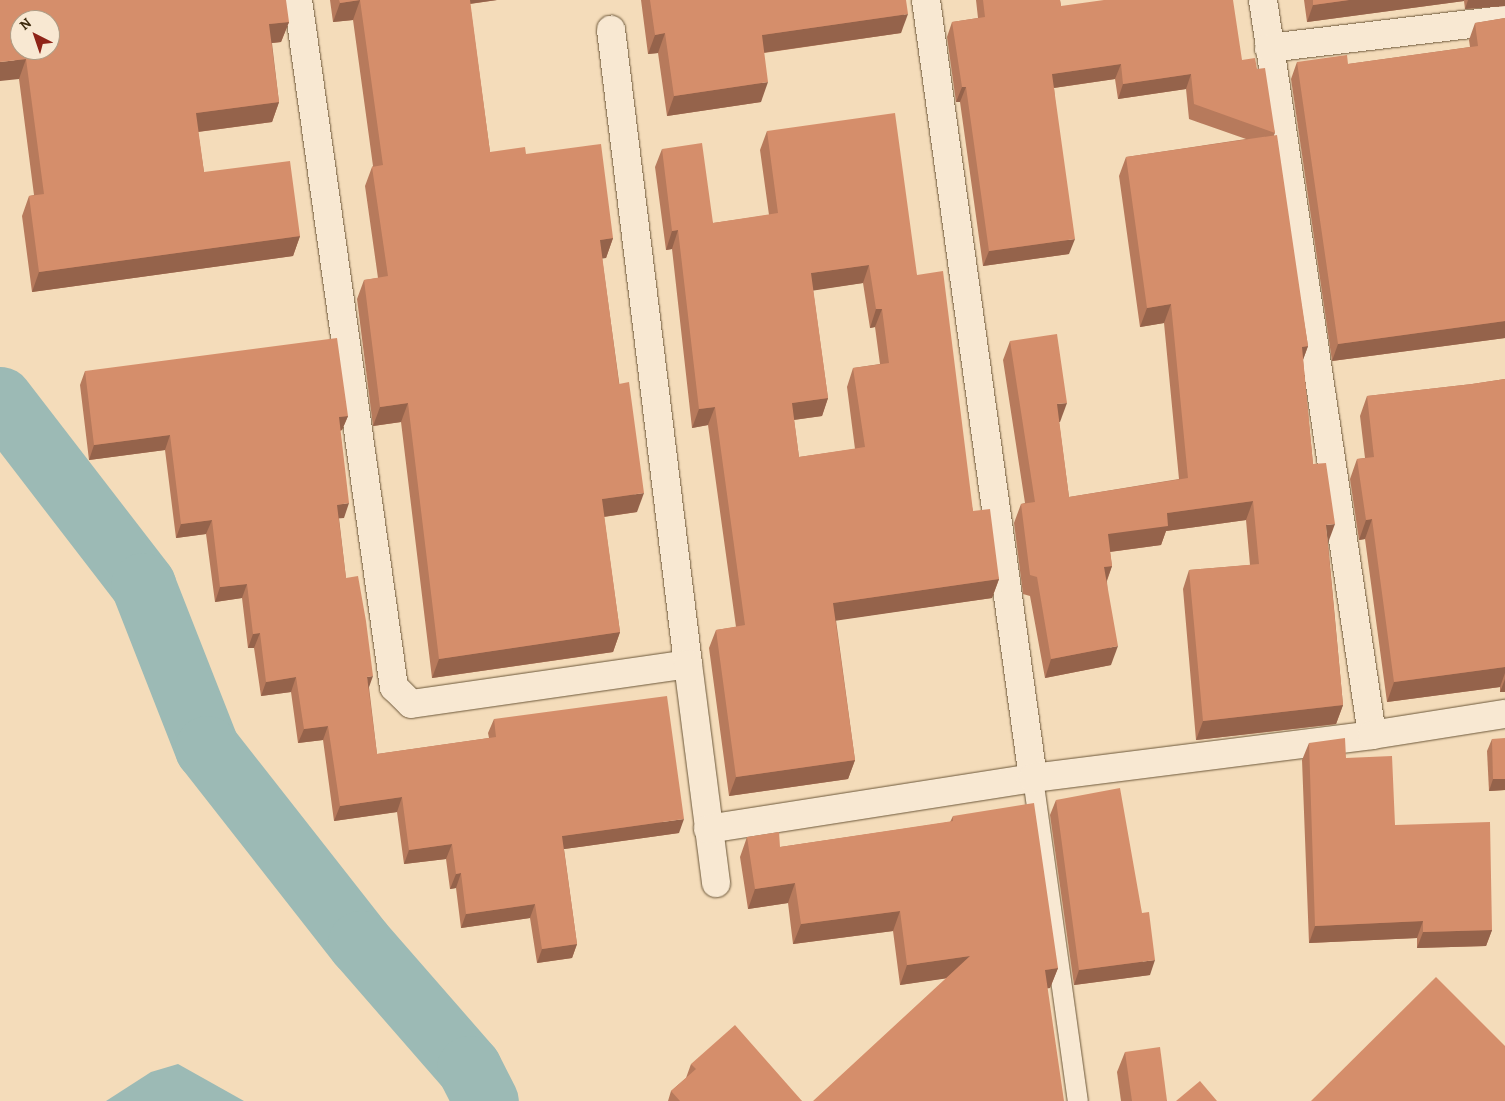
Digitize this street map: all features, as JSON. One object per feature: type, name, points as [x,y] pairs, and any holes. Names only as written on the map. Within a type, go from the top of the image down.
[{"type":"street","points":[[298,0],[394,687],[411,704],[688,664]]},
{"type":"street","points":[[926,0],[1033,778]]},
{"type":"street","points":[[1263,0],[1372,735]]},
{"type":"street","points":[[1269,48],[1505,20]]},
{"type":"street","points":[[611,30],[716,883]]},
{"type":"street","points":[[708,829],[1033,778],[1372,735],[1505,714]]},
{"type":"lane","points":[[1033,778],[1078,1101]]},
{"type":"water","points":[[178,1064],[244,1101],[106,1101],[151,1072]]},
{"type":"building","points":[[0,0],[286,0],[289,22],[269,24],[279,102],[196,113],[204,172],[290,161],[300,236],[39,272],[29,196],[44,194],[26,60],[60,60],[60,10],[10,10],[10,60],[17,60],[0,62]]},
{"type":"building","points":[[339,0],[360,0],[340,3]]},
{"type":"building","points":[[360,0],[470,0],[490,152],[525,147],[526,154],[601,144],[613,238],[600,240],[619,384],[629,382],[644,493],[602,499],[620,632],[439,659],[408,403],[380,407],[364,280],[388,276],[372,167],[383,165]]},
{"type":"building","points":[[650,0],[906,0],[908,14],[762,35],[768,82],[674,96],[665,33],[655,35]]},
{"type":"building","points":[[983,0],[1060,0],[1061,6],[1104,0],[1233,0],[1242,60],[1255,58],[1257,69],[1265,68],[1275,133],[1194,104],[1191,74],[1123,84],[1121,64],[1052,74],[1075,239],[989,251],[966,87],[962,87],[952,22],[985,17]]},
{"type":"building","points":[[1313,0],[1349,0],[1313,5]]},
{"type":"building","points":[[1505,18],[1505,321],[1338,344],[1297,62],[1347,55],[1348,64],[1478,46],[1475,23]]},
{"type":"building","points":[[895,113],[917,275],[943,271],[973,511],[990,509],[999,579],[833,603],[855,760],[736,777],[716,630],[745,625],[715,407],[699,409],[678,230],[672,231],[662,149],[702,143],[713,223],[778,213],[767,131]],"holes":[[[869,265],[876,309],[882,309],[889,363],[853,368],[865,447],[799,457],[792,403],[828,398],[811,273]]]},
{"type":"building","points":[[1277,135],[1308,346],[1302,347],[1313,464],[1326,463],[1335,524],[1326,525],[1343,705],[1203,721],[1189,570],[1259,564],[1253,501],[1167,513],[1168,526],[1108,534],[1112,566],[1104,567],[1118,646],[1051,659],[1037,577],[1030,575],[1021,504],[1035,502],[1010,341],[1057,334],[1067,403],[1057,404],[1069,497],[1188,478],[1171,304],[1147,308],[1126,157]]},
{"type":"building","points":[[337,338],[348,416],[339,417],[349,503],[337,505],[346,578],[358,576],[366,621],[373,676],[367,677],[377,754],[496,737],[494,719],[667,696],[684,819],[562,836],[577,944],[542,949],[535,904],[466,914],[461,873],[456,874],[452,844],[409,850],[402,797],[340,806],[328,726],[304,729],[296,677],[266,682],[260,633],[253,634],[247,584],[220,587],[212,520],[181,524],[170,435],[94,445],[85,371]]},
{"type":"building","points":[[1505,379],[1505,667],[1394,682],[1372,519],[1366,520],[1357,459],[1374,457],[1367,396]]},
{"type":"building","points":[[1345,738],[1346,758],[1392,756],[1395,825],[1490,822],[1492,930],[1423,932],[1423,921],[1315,926],[1309,743]]},
{"type":"building","points":[[1505,738],[1505,779],[1493,779],[1492,739]]},
{"type":"building","points":[[1120,788],[1142,913],[1149,912],[1155,960],[1079,970],[1056,800]]},
{"type":"building","points":[[1034,803],[1058,968],[1045,970],[1064,1101],[813,1101],[970,956],[907,965],[900,911],[801,924],[795,883],[755,889],[747,837],[779,832],[780,847],[953,821],[953,816]]},
{"type":"building","points":[[1436,977],[1505,1046],[1505,1101],[1311,1101]]},
{"type":"building","points":[[735,1025],[802,1101],[680,1101],[671,1091],[696,1069],[691,1064]]},
{"type":"building","points":[[1160,1047],[1167,1101],[1132,1101],[1125,1052]]},
{"type":"building","points":[[1200,1081],[1217,1101],[1176,1101]]},
{"type":"waterway","points":[[0,399],[143,585],[207,748],[360,943],[469,1068],[486,1101]]}]
